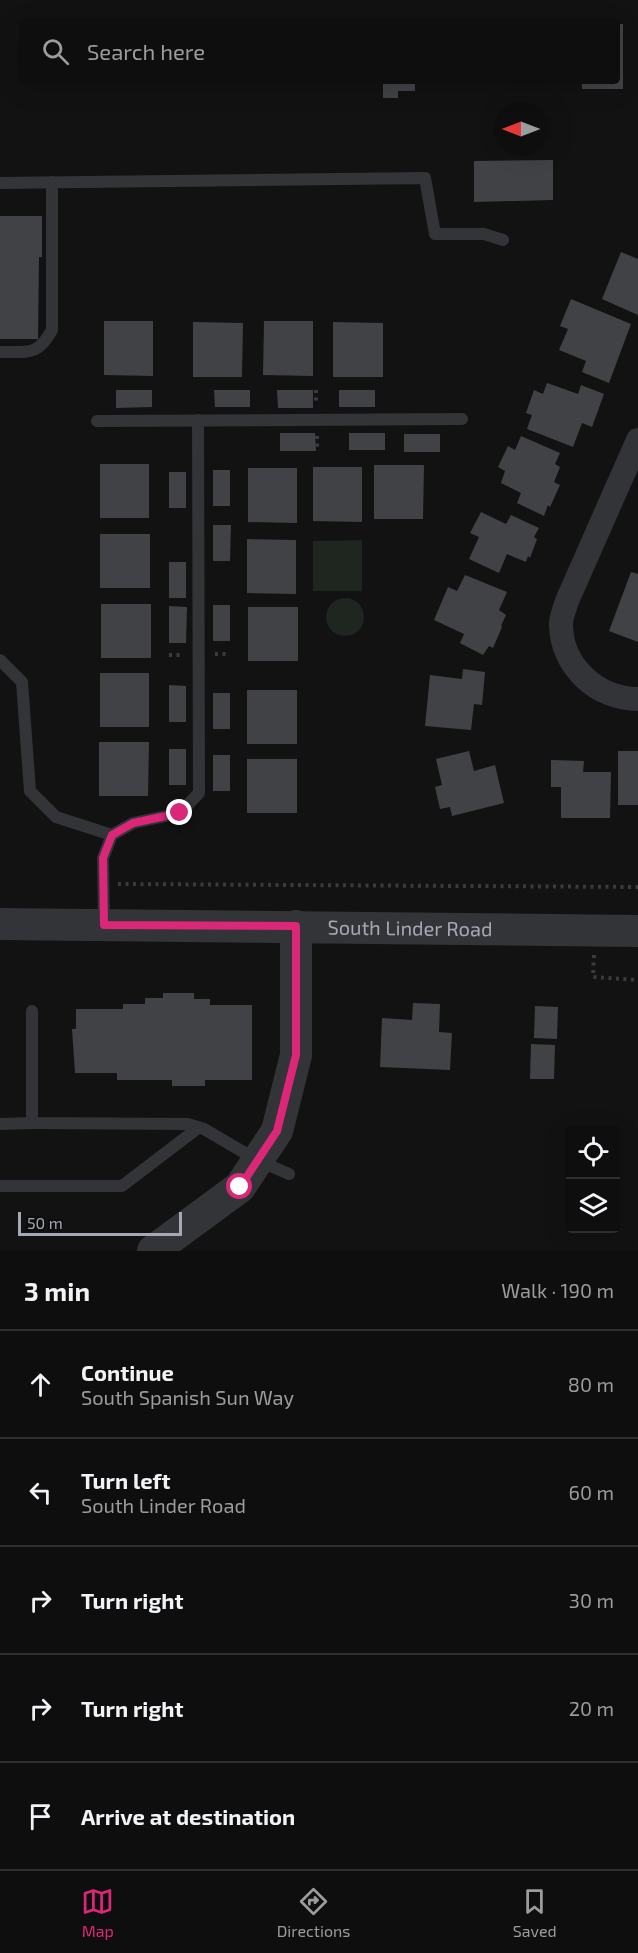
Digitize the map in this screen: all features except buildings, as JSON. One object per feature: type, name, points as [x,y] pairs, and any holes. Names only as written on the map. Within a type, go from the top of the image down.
[{"type":"street","points":[[638,440],[567,601],[561,624],[566,649],[577,672],[601,691],[638,699]]},
{"type":"street","name":"South Linder Road","points":[[0,924],[638,931]]},
{"type":"street","points":[[153,1251],[240,1187],[277,1131],[296,1055],[296,926]]},
{"type":"lane","points":[[0,183],[425,178],[435,234],[484,234],[503,240]]},
{"type":"lane","points":[[0,352],[30,351],[44,345],[52,330],[51,183]]},
{"type":"lane","points":[[104,925],[103,858],[112,835],[133,823],[180,813],[199,793],[198,420]]},
{"type":"lane","points":[[97,421],[462,420]]},
{"type":"lane","points":[[0,660],[22,682],[30,791],[56,817],[112,835]]},
{"type":"lane","points":[[32,1011],[32,1123]]},
{"type":"lane","points":[[0,1124],[185,1124],[198,1128],[257,1160],[290,1174]]},
{"type":"lane","points":[[0,1186],[122,1186],[198,1128]]},
{"type":"path","points":[[117,884],[638,888]]},
{"type":"path","points":[[593,977],[638,980]]},
{"type":"shaded area","points":[[362,540],[362,591],[313,591],[313,541]]},
{"type":"shaded area","points":[[345,598],[358,604],[364,617],[358,630],[345,636],[332,630],[326,617],[332,604]]},
{"type":"route","points":[[180,813],[133,823],[112,835],[103,858],[104,925],[296,926],[296,1055],[277,1131],[240,1187]]}]
